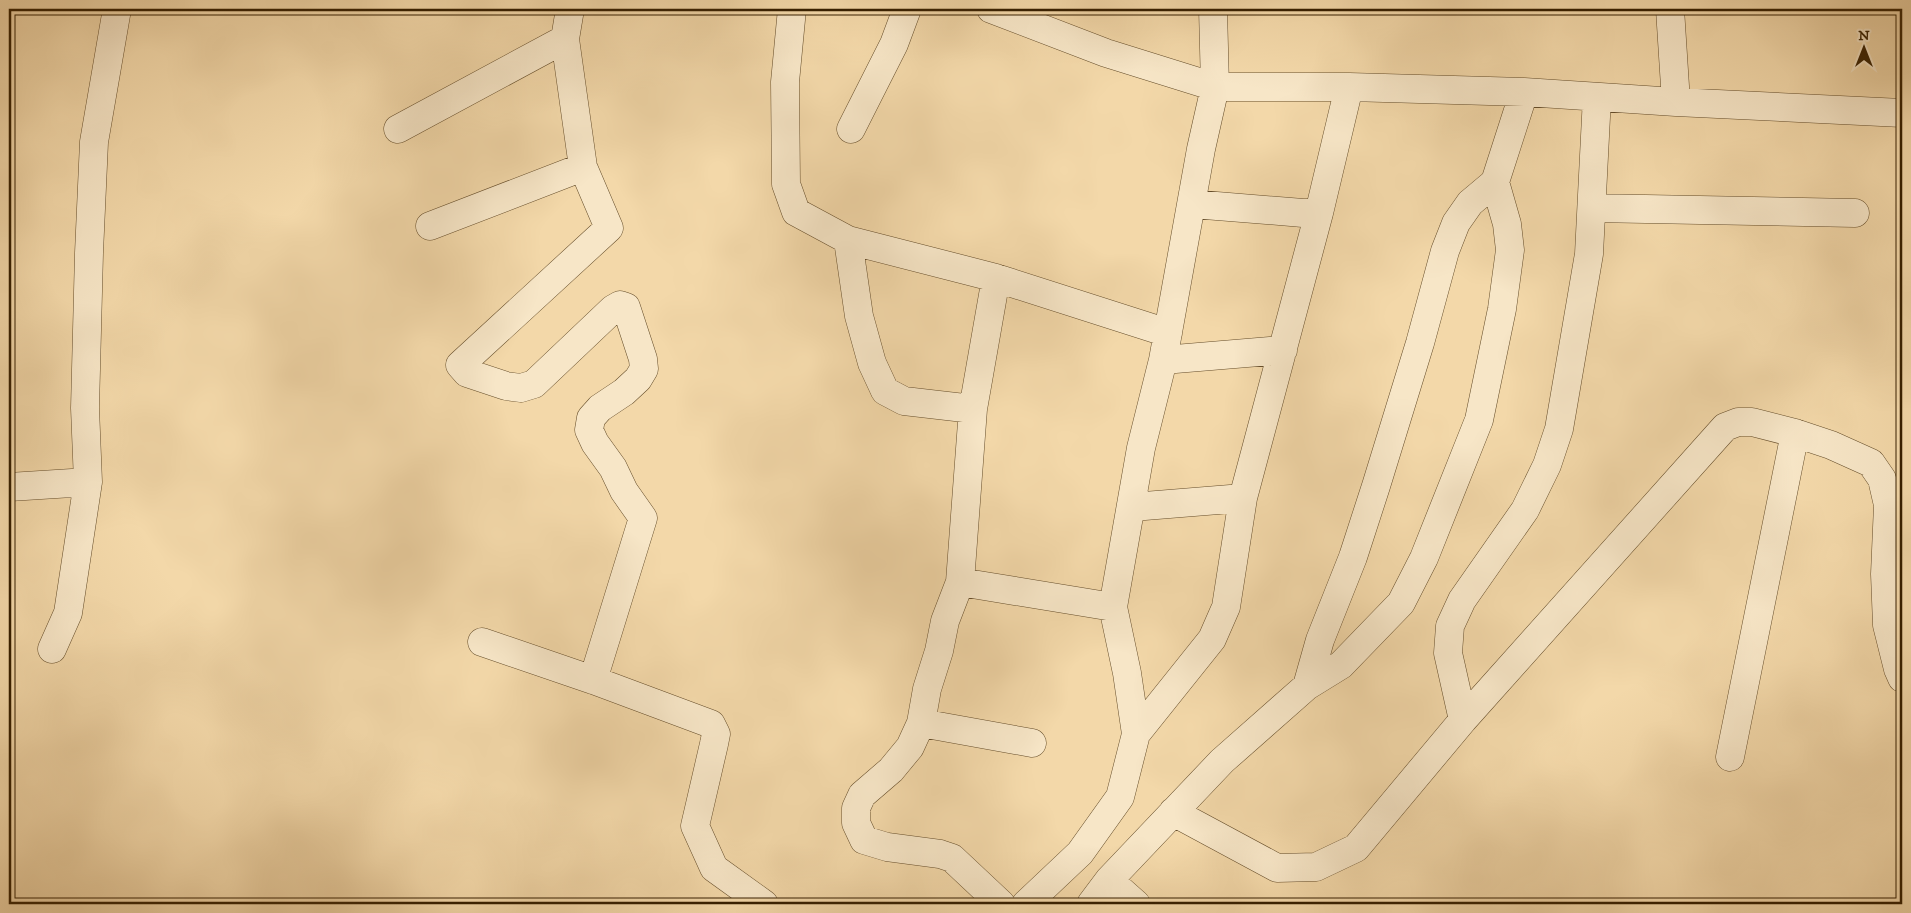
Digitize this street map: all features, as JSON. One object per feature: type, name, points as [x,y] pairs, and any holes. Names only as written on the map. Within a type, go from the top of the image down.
[{"type":"street","points":[[52,649],[68,613],[88,482],[85,408],[94,142],[117,9]]},
{"type":"street","points":[[570,9],[565,39],[583,167],[609,228],[460,364],[467,374],[506,386],[521,388],[534,384],[613,309],[620,305],[626,307],[643,359],[644,368],[638,379],[600,408],[591,418],[589,430],[595,443],[613,468],[624,491],[643,518],[593,680]]},
{"type":"street","points":[[792,9],[786,82],[786,184],[796,212],[848,240],[996,278],[1168,333]]},
{"type":"street","points":[[851,129],[894,44],[907,9]]},
{"type":"street","points":[[991,9],[1106,53],[1215,87],[1349,87],[1524,92],[1676,102],[1902,113]]},
{"type":"street","points":[[1026,904],[1080,853],[1120,797],[1136,734],[1127,673],[1113,607],[1142,448],[1163,360],[1201,148],[1215,87],[1213,9]]},
{"type":"street","points":[[1670,9],[1676,102]]},
{"type":"street","points":[[398,129],[565,39]]},
{"type":"street","points":[[1136,734],[1212,638],[1226,607],[1243,498],[1319,213],[1349,87]]},
{"type":"street","points":[[1307,686],[1320,640],[1353,557],[1376,486],[1420,343],[1445,251],[1456,223],[1470,203],[1495,182],[1524,92]]},
{"type":"street","points":[[1463,720],[1448,653],[1450,626],[1462,600],[1525,510],[1547,465],[1559,430],[1589,254],[1597,97]]},
{"type":"street","points":[[430,226],[583,167]]},
{"type":"street","points":[[1091,904],[1109,880],[1222,761],[1307,686],[1341,665],[1401,603],[1424,558],[1479,420],[1502,309],[1510,250],[1507,224],[1495,182]]},
{"type":"street","points":[[1192,204],[1303,214],[1319,213]]},
{"type":"street","points":[[1592,208],[1855,214]]},
{"type":"street","points":[[848,240],[859,316],[872,363],[885,391],[904,401],[973,409]]},
{"type":"street","points":[[996,278],[973,409],[960,582],[945,621],[939,651],[927,689],[921,723],[910,747],[891,770],[862,795],[856,808],[856,823],[864,840],[887,847],[940,854],[952,858],[1001,904]]},
{"type":"street","points":[[1163,360],[1283,350]]},
{"type":"street","points":[[1173,812],[1276,868],[1316,867],[1356,848],[1463,720],[1725,428],[1738,422],[1752,422],[1831,445],[1872,463],[1882,478],[1888,505],[1885,574],[1887,625],[1902,678]]},
{"type":"street","points":[[1730,757],[1795,433]]},
{"type":"street","points":[[9,487],[88,482]]},
{"type":"street","points":[[1132,507],[1243,498]]},
{"type":"street","points":[[960,582],[1113,607]]},
{"type":"street","points":[[482,642],[593,680],[711,724],[716,734],[695,826],[714,868],[764,904]]},
{"type":"street","points":[[921,723],[1032,743]]},
{"type":"street","points":[[1109,880],[1136,904]]}]
